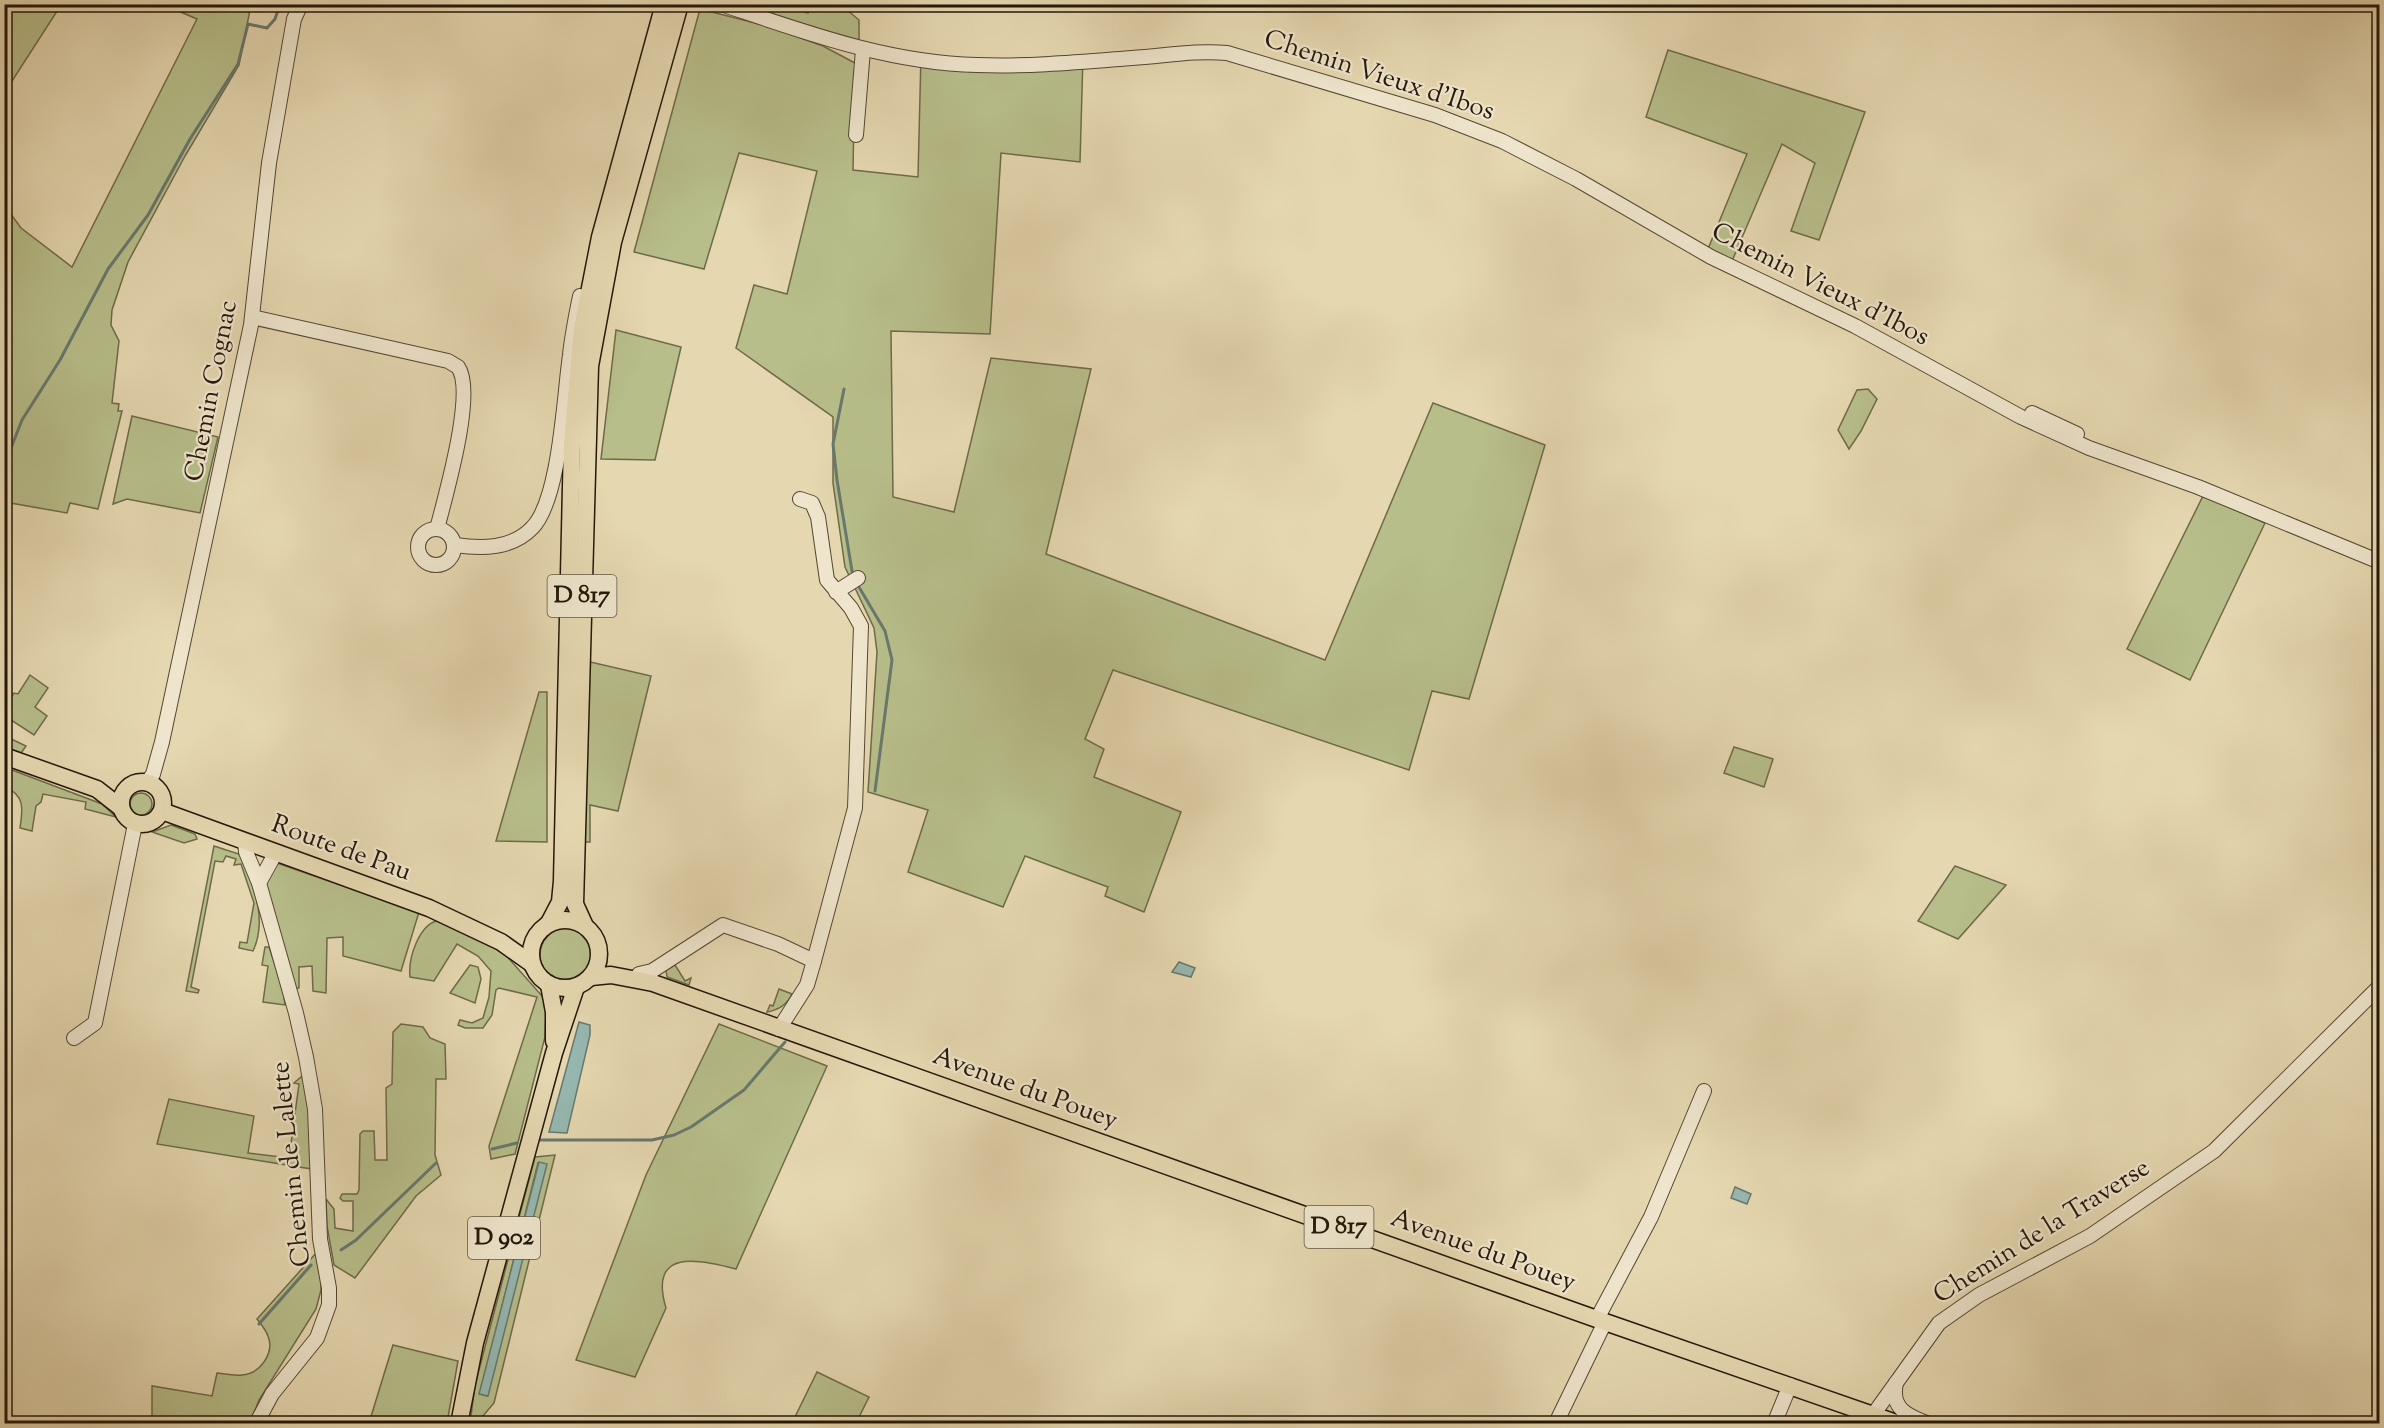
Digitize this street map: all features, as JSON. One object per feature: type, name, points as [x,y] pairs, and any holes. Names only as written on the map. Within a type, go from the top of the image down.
[{"type":"main road","name":"D 817","points":[[549,923],[560,903],[576,388],[582,329],[600,237],[671,10]]},
{"type":"main road","name":"D 817","points":[[585,926],[575,904],[590,366],[613,242],[671,10]]},
{"type":"main road","points":[[4,756],[97,789],[120,807],[128,820],[135,824],[154,821],[162,811],[163,804],[159,790],[147,783],[140,782],[127,788],[97,789]]},
{"type":"main road","points":[[120,807],[122,794],[127,788]]},
{"type":"main road","name":"Route de Pau","points":[[162,811],[275,854],[429,908],[501,942],[532,963],[542,980],[549,985]]},
{"type":"main road","points":[[532,963],[530,955],[534,938],[549,923],[568,920],[585,926],[597,942],[600,951],[599,961],[591,977],[576,987],[558,988],[549,985]]},
{"type":"main road","points":[[501,942],[534,938]]},
{"type":"main road","name":"D 817","points":[[600,951],[612,962],[646,979],[779,1029]]},
{"type":"main road","name":"D 817","points":[[591,977],[611,975],[646,979]]},
{"type":"main road","name":"D 902","points":[[549,985],[554,1012],[554,1053]]},
{"type":"main road","name":"D 902","points":[[459,1424],[475,1343],[554,1053],[576,987]]},
{"type":"main road","name":"Avenue du Pouey","points":[[779,1029],[1899,1424]]},
{"type":"street","name":"Chemin Cognac","points":[[147,783],[153,774],[162,742],[237,400],[252,317],[269,163],[294,19],[301,4]]},
{"type":"street","name":"Chemin Vieux d'Ibos","points":[[721,4],[863,50],[915,60],[977,65],[1122,59],[1200,51],[1227,53],[1435,115],[1502,141],[1576,178],[1711,257],[1855,326],[1995,405],[2108,455],[2198,487],[2379,562]]},
{"type":"street","points":[[856,135],[863,50]]},
{"type":"street","points":[[455,545],[479,547],[506,544],[529,532],[544,511],[555,467],[574,323],[588,260],[600,237]]},
{"type":"street","points":[[252,317],[448,362],[458,367],[463,380],[462,419],[437,529]]},
{"type":"street","points":[[779,1029],[807,985],[855,808],[861,626],[851,608],[827,580],[815,510],[812,503],[800,499]]},
{"type":"street","points":[[437,529],[449,534],[455,545],[448,562],[436,566],[425,562],[418,553],[419,541],[426,532],[437,529]]},
{"type":"street","points":[[836,592],[856,579]]},
{"type":"street","points":[[74,1038],[95,1023],[135,824]]},
{"type":"street","name":"Chemin de Lalette","points":[[245,842],[246,852],[259,883],[296,1013],[315,1109],[320,1239],[329,1288],[329,1305],[317,1338],[272,1394],[256,1424]]},
{"type":"street","points":[[259,883],[275,854]]},
{"type":"street","points":[[646,979],[652,971],[723,925],[778,944],[814,961]]},
{"type":"street","name":"Chemin de la Traverse","points":[[1873,1414],[1939,1323],[1979,1295],[2090,1236],[2214,1150],[2379,986]]},
{"type":"street","points":[[1557,1420],[1601,1320],[1652,1217],[1704,1091]]},
{"type":"street","points":[[1896,1380],[1894,1393],[1896,1406],[1904,1414],[1929,1424]]},
{"type":"street","points":[[1774,1424],[1790,1385]]},
{"type":"green space","points":[[4,5],[61,5],[5,92]]},
{"type":"green space","points":[[164,5],[251,5],[239,65],[185,156],[128,262],[112,310],[111,325],[119,341],[112,403],[119,404],[118,411],[122,411],[98,509],[70,503],[67,513],[5,502],[5,206],[21,228],[72,267],[197,19]]},
{"type":"green space","points":[[738,5],[783,5],[808,13],[813,5],[841,5],[859,20],[859,40],[851,41]]},
{"type":"green space","points":[[700,9],[767,26],[823,46],[855,63],[853,170],[918,177],[921,55],[980,60],[1083,56],[1080,162],[1001,153],[990,334],[891,331],[893,497],[954,512],[991,358],[1091,369],[1046,554],[1325,660],[1433,403],[1545,445],[1469,699],[1432,691],[1409,770],[1113,670],[1085,739],[1104,749],[1094,777],[1181,812],[1144,912],[1105,896],[1108,887],[1025,856],[1003,907],[908,872],[928,810],[868,792],[877,652],[874,628],[845,567],[833,483],[833,417],[736,348],[754,285],[787,294],[817,171],[739,153],[704,269],[634,252]]},
{"type":"green space","points":[[1668,50],[1865,112],[1819,240],[1791,231],[1815,163],[1782,144],[1732,261],[1708,249],[1747,154],[1646,117]]},
{"type":"green space","points":[[616,330],[681,347],[655,460],[601,459]]},
{"type":"green space","points":[[1868,389],[1877,399],[1849,449],[1838,430],[1857,390]]},
{"type":"green space","points":[[132,416],[218,437],[200,513],[127,499],[113,504]]},
{"type":"green space","points":[[2203,496],[2265,523],[2190,680],[2127,649]]},
{"type":"green space","points":[[586,661],[651,676],[618,811],[590,805],[590,842],[583,842]]},
{"type":"green space","points":[[30,675],[48,688],[35,707],[47,716],[34,735],[5,716],[5,706],[14,693],[18,694]]},
{"type":"green space","points":[[539,692],[547,692],[547,842],[496,841]]},
{"type":"green space","points":[[5,736],[26,746],[21,753],[5,747]]},
{"type":"green space","points":[[1734,747],[1773,759],[1764,787],[1724,773]]},
{"type":"green space","points":[[4,767],[102,804],[116,817],[85,809],[86,802],[43,794],[41,802],[36,806],[32,831],[20,828],[21,803],[12,790],[5,787]]},
{"type":"green space","points":[[141,793],[149,796],[152,804],[149,812],[141,815],[133,812],[130,804],[133,796]]},
{"type":"green space","points":[[171,825],[195,834],[197,839],[184,843],[152,832]]},
{"type":"green space","points":[[214,846],[242,855],[257,902],[259,927],[253,951],[239,948],[240,942],[247,943],[254,903],[241,864],[234,865],[236,859],[226,856],[223,862],[215,861],[191,987],[199,990],[198,993],[186,991]]},
{"type":"green space","points":[[274,862],[419,912],[401,971],[343,956],[343,937],[327,938],[326,993],[313,991],[312,966],[299,967],[299,988],[295,989],[265,885]]},
{"type":"green space","points":[[1955,866],[2006,885],[1958,939],[1918,921]]},
{"type":"green space","points":[[440,920],[502,951],[543,997],[546,1010],[545,1037],[515,1154],[491,1159],[489,1146],[537,997],[499,988],[496,990],[492,1015],[483,1028],[465,1028],[458,1025],[460,1020],[472,1023],[483,1018],[489,997],[491,971],[478,956],[457,944],[434,981],[410,977],[411,960],[416,942],[426,927]]},
{"type":"green space","points":[[567,928],[577,930],[586,936],[592,945],[594,955],[592,965],[586,974],[577,980],[567,982],[557,980],[548,974],[542,965],[540,955],[542,945],[548,936],[557,930]]},
{"type":"green space","points":[[265,947],[269,947],[283,989],[285,1005],[263,1002],[268,966],[262,965]]},
{"type":"green space","points":[[470,965],[478,967],[481,979],[475,1003],[450,993]]},
{"type":"green space","points":[[675,965],[685,981],[691,978],[689,985],[667,977],[666,970]]},
{"type":"green space","points":[[779,989],[792,994],[782,1006],[767,1012],[770,1005],[773,1006]]},
{"type":"green space","points":[[401,1024],[423,1027],[430,1038],[445,1044],[446,1079],[436,1079],[435,1155],[441,1175],[416,1196],[355,1278],[334,1265],[327,1226],[326,1199],[334,1209],[335,1228],[353,1231],[353,1201],[343,1201],[340,1198],[342,1194],[357,1194],[359,1190],[360,1134],[363,1131],[374,1131],[375,1160],[387,1160],[386,1088],[392,1084],[393,1032]]},
{"type":"green space","points":[[719,1024],[827,1066],[736,1269],[693,1261],[680,1262],[670,1267],[664,1275],[662,1289],[666,1308],[635,1377],[576,1360],[646,1175]]},
{"type":"green space","points":[[301,1077],[305,1080],[311,1111],[312,1169],[157,1144],[169,1099],[254,1116],[248,1153],[289,1158],[299,1084],[294,1083]]},
{"type":"green space","points":[[555,1155],[494,1403],[477,1423],[470,1424],[475,1385],[535,1157]],"holes":[[[538,1163],[546,1165],[487,1396],[480,1394]]]},
{"type":"green space","points":[[317,1252],[321,1269],[321,1290],[316,1309],[259,1400],[250,1423],[152,1423],[152,1386],[212,1396],[217,1373],[242,1375],[260,1367],[267,1356],[270,1343],[257,1319]]},
{"type":"green space","points":[[393,1345],[458,1361],[447,1423],[369,1423]]},
{"type":"green space","points":[[817,1372],[869,1397],[856,1423],[792,1423]]},
{"type":"water","points":[[1179,962],[1195,968],[1191,977],[1172,972]]},
{"type":"water","points":[[579,1022],[590,1025],[590,1035],[567,1133],[549,1132]]},
{"type":"water","points":[[539,1162],[547,1164],[488,1396],[479,1394]]},
{"type":"water","points":[[1735,1187],[1751,1194],[1747,1204],[1731,1198]]},
{"type":"waterway","points":[[4,466],[22,420],[60,360],[108,269],[148,215],[190,139],[238,64],[248,24],[267,28],[275,19],[280,4]]},
{"type":"waterway","points":[[844,389],[833,444],[853,577]]},
{"type":"waterway","points":[[856,582],[885,631],[892,660],[875,791]]},
{"type":"waterway","points":[[540,1140],[652,1140],[674,1135],[691,1127],[744,1090],[785,1042]]},
{"type":"waterway","points":[[492,1149],[517,1143]]},
{"type":"waterway","points":[[341,1250],[356,1240],[436,1163]]},
{"type":"waterway","points":[[259,1324],[311,1265]]},
{"type":"waterway","points":[[192,1424],[194,1418]]}]
